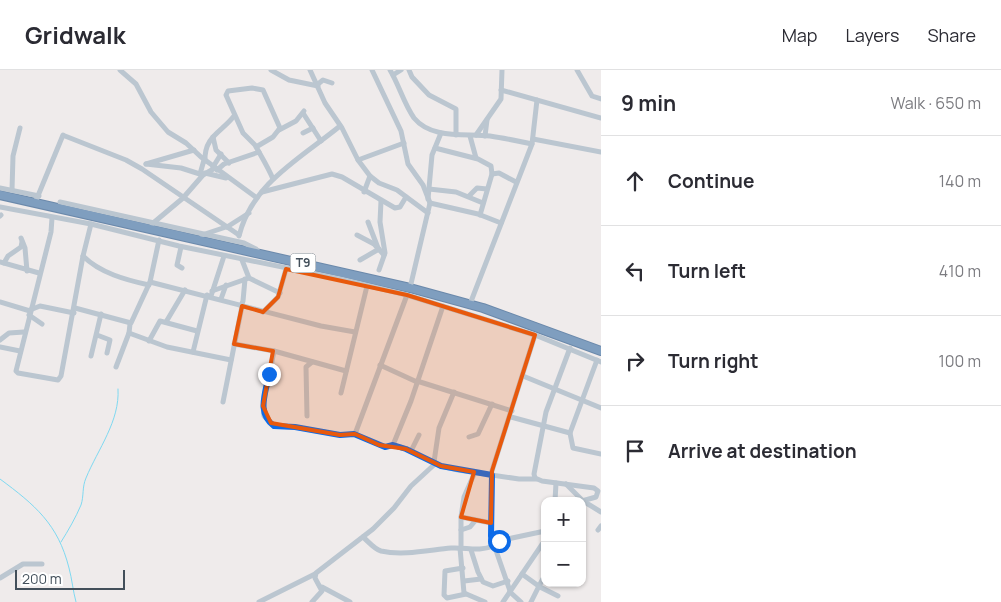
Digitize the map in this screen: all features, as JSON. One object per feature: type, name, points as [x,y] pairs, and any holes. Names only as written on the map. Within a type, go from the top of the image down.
[{"type":"highway","name":"T9","points":[[0,195],[37,200],[259,253],[357,280],[470,304],[600,350]]},
{"type":"street","points":[[120,70],[136,84],[161,125],[228,178],[258,198]]},
{"type":"street","points":[[272,70],[289,80],[318,85]]},
{"type":"street","points":[[310,70],[325,103],[358,160],[370,176],[376,181],[397,190],[428,213]]},
{"type":"street","points":[[372,70],[404,143],[408,164],[423,186],[429,201]]},
{"type":"street","points":[[401,70],[392,73],[415,119],[441,133],[532,141],[601,152]]},
{"type":"street","points":[[409,70],[412,77],[429,95],[456,109],[456,135]]},
{"type":"street","points":[[476,158],[473,136],[487,120],[501,99],[502,70]]},
{"type":"street","points":[[577,70],[592,96],[601,98]]},
{"type":"street","points":[[318,85],[323,80],[332,83]]},
{"type":"street","points":[[273,179],[257,150],[243,133],[234,116],[226,92],[259,88],[263,90],[280,130]]},
{"type":"street","points":[[501,90],[601,118]]},
{"type":"street","points":[[470,304],[532,141],[537,100]]},
{"type":"street","points":[[152,224],[183,198],[203,174],[257,150],[280,130],[296,121],[304,112],[321,141]]},
{"type":"street","points":[[203,174],[206,151],[213,136],[228,124],[234,116]]},
{"type":"street","points":[[485,136],[487,120]]},
{"type":"street","points":[[238,242],[249,212],[273,179],[288,165],[340,126]]},
{"type":"street","points":[[12,190],[13,156],[20,128]]},
{"type":"street","points":[[303,132],[313,128]]},
{"type":"street","points":[[355,434],[408,292],[428,213],[430,170],[441,133]]},
{"type":"street","points":[[0,188],[12,190],[37,200],[64,136],[140,167],[239,235]]},
{"type":"street","points":[[213,136],[216,150],[229,163]]},
{"type":"street","points":[[358,160],[404,143]]},
{"type":"street","points":[[435,148],[476,158],[491,166],[492,174],[480,215]]},
{"type":"street","points":[[140,167],[194,150]]},
{"type":"street","points":[[206,151],[216,150]]},
{"type":"street","points":[[215,168],[221,154]]},
{"type":"street","points":[[146,164],[181,168],[228,178]]},
{"type":"street","points":[[262,192],[332,174],[342,177],[364,192],[398,208],[406,197]]},
{"type":"street","points":[[492,174],[502,174],[516,182]]},
{"type":"street","points":[[364,192],[370,176]]},
{"type":"street","points":[[469,196],[477,188],[487,189]]},
{"type":"street","points":[[429,189],[456,192],[483,203]]},
{"type":"street","points":[[379,270],[384,255],[380,222],[381,201]]},
{"type":"street","points":[[429,201],[480,215],[501,224]]},
{"type":"street","points":[[60,202],[238,242],[251,246],[259,253]]},
{"type":"street","points":[[0,207],[91,224],[182,247],[286,269],[342,276]]},
{"type":"street","points":[[202,235],[226,227],[249,212]]},
{"type":"street","points":[[52,218],[51,232],[20,350],[16,370],[18,373],[59,379],[75,310],[83,256],[91,224]]},
{"type":"street","points":[[368,222],[378,249]]},
{"type":"street","points":[[357,235],[384,255]]},
{"type":"street","points":[[27,271],[22,240],[21,247],[2,262],[27,271],[39,273]]},
{"type":"street","points":[[116,367],[129,333],[130,324],[150,283],[159,240]]},
{"type":"street","points":[[182,247],[177,265],[182,268]]},
{"type":"street","points":[[360,260],[378,249]]},
{"type":"street","points":[[83,256],[90,264],[118,277],[210,294],[220,299],[263,312],[355,332]]},
{"type":"street","points":[[193,352],[197,331],[224,256]]},
{"type":"street","points":[[223,402],[247,278],[242,260]]},
{"type":"street","points":[[263,312],[280,293],[286,269]]},
{"type":"street","points":[[210,294],[226,285],[247,278],[280,293]]},
{"type":"street","points":[[357,280],[367,286],[408,292],[443,306],[535,335],[598,360]]},
{"type":"street","points":[[220,299],[226,285]]},
{"type":"street","points":[[341,393],[367,286]]},
{"type":"street","points":[[166,322],[185,290]]},
{"type":"street","points":[[0,302],[29,312],[42,324]]},
{"type":"street","points":[[29,312],[40,306],[75,310],[101,314],[130,324]]},
{"type":"street","points":[[393,445],[443,306]]},
{"type":"street","points":[[480,318],[483,308]]},
{"type":"street","points":[[91,356],[101,314]]},
{"type":"street","points":[[149,341],[158,322],[166,322],[197,331]]},
{"type":"street","points":[[0,340],[9,334],[24,332]]},
{"type":"street","points":[[129,333],[149,341],[231,360]]},
{"type":"street","points":[[96,335],[110,340],[107,353]]},
{"type":"street","points":[[521,602],[510,592],[508,581],[493,544],[491,523],[492,475],[535,335]]},
{"type":"street","points":[[234,344],[274,351],[346,371]]},
{"type":"street","points":[[0,347],[20,350]]},
{"type":"street","points":[[536,479],[534,474],[543,426],[554,389],[570,348]]},
{"type":"street","points":[[600,350],[598,360],[570,433],[572,448],[601,454]]},
{"type":"street","points":[[274,351],[263,406],[264,416],[274,426],[295,427],[340,435],[355,434],[385,447],[393,445],[411,451],[436,463],[458,470],[519,479],[536,479],[598,490],[598,496],[586,500]]},
{"type":"street","points":[[307,416],[306,367],[312,362]]},
{"type":"street","points":[[380,365],[417,381],[492,404],[511,414],[543,426],[570,433]]},
{"type":"street","points":[[522,376],[601,408]]},
{"type":"street","points":[[259,602],[315,574],[363,537],[394,508],[411,486],[436,463],[439,428],[454,392]]},
{"type":"street","points":[[469,437],[478,434],[492,404]]},
{"type":"street","points":[[411,451],[419,435]]},
{"type":"street","points":[[466,594],[462,568],[461,516],[467,487],[475,472]]},
{"type":"street","points":[[555,497],[556,483]]},
{"type":"street","points":[[566,484],[579,497]]},
{"type":"street","points":[[586,503],[601,512]]},
{"type":"street","points":[[461,516],[491,523]]},
{"type":"street","points":[[461,530],[470,528],[475,520]]},
{"type":"street","points":[[363,537],[373,547],[381,551],[424,552],[461,548],[472,550],[486,549],[493,544],[541,532]]},
{"type":"street","points":[[503,602],[544,542]]},
{"type":"street","points":[[472,550],[481,579],[488,586],[508,581]]},
{"type":"street","points":[[0,578],[23,564],[42,564]]},
{"type":"street","points":[[462,568],[444,571],[444,595],[447,598],[466,594],[483,602]]},
{"type":"street","points":[[315,574],[315,578],[322,587],[350,602]]},
{"type":"street","points":[[522,574],[558,596]]},
{"type":"street","points":[[464,581],[481,579]]},
{"type":"street","points":[[532,602],[541,582]]},
{"type":"street","points":[[312,602],[321,594],[322,587]]},
{"type":"highlighted area","points":[[286,269],[407,295],[535,335],[492,471],[491,523],[461,517],[474,472],[441,466],[406,449],[379,445],[355,434],[340,435],[271,423],[263,406],[273,351],[234,344],[242,306],[263,312],[278,297]]},
{"type":"waterway","points":[[61,542],[81,505],[86,478],[112,424],[118,401],[118,389]]},
{"type":"waterway","points":[[0,479],[34,507],[52,527],[64,553],[76,602]]},
{"type":"route","points":[[269,374],[263,406],[264,416],[274,426],[303,428],[340,435],[354,434],[378,445],[385,447],[393,445],[415,452],[441,466],[492,475],[491,536],[492,542],[499,541]]}]
